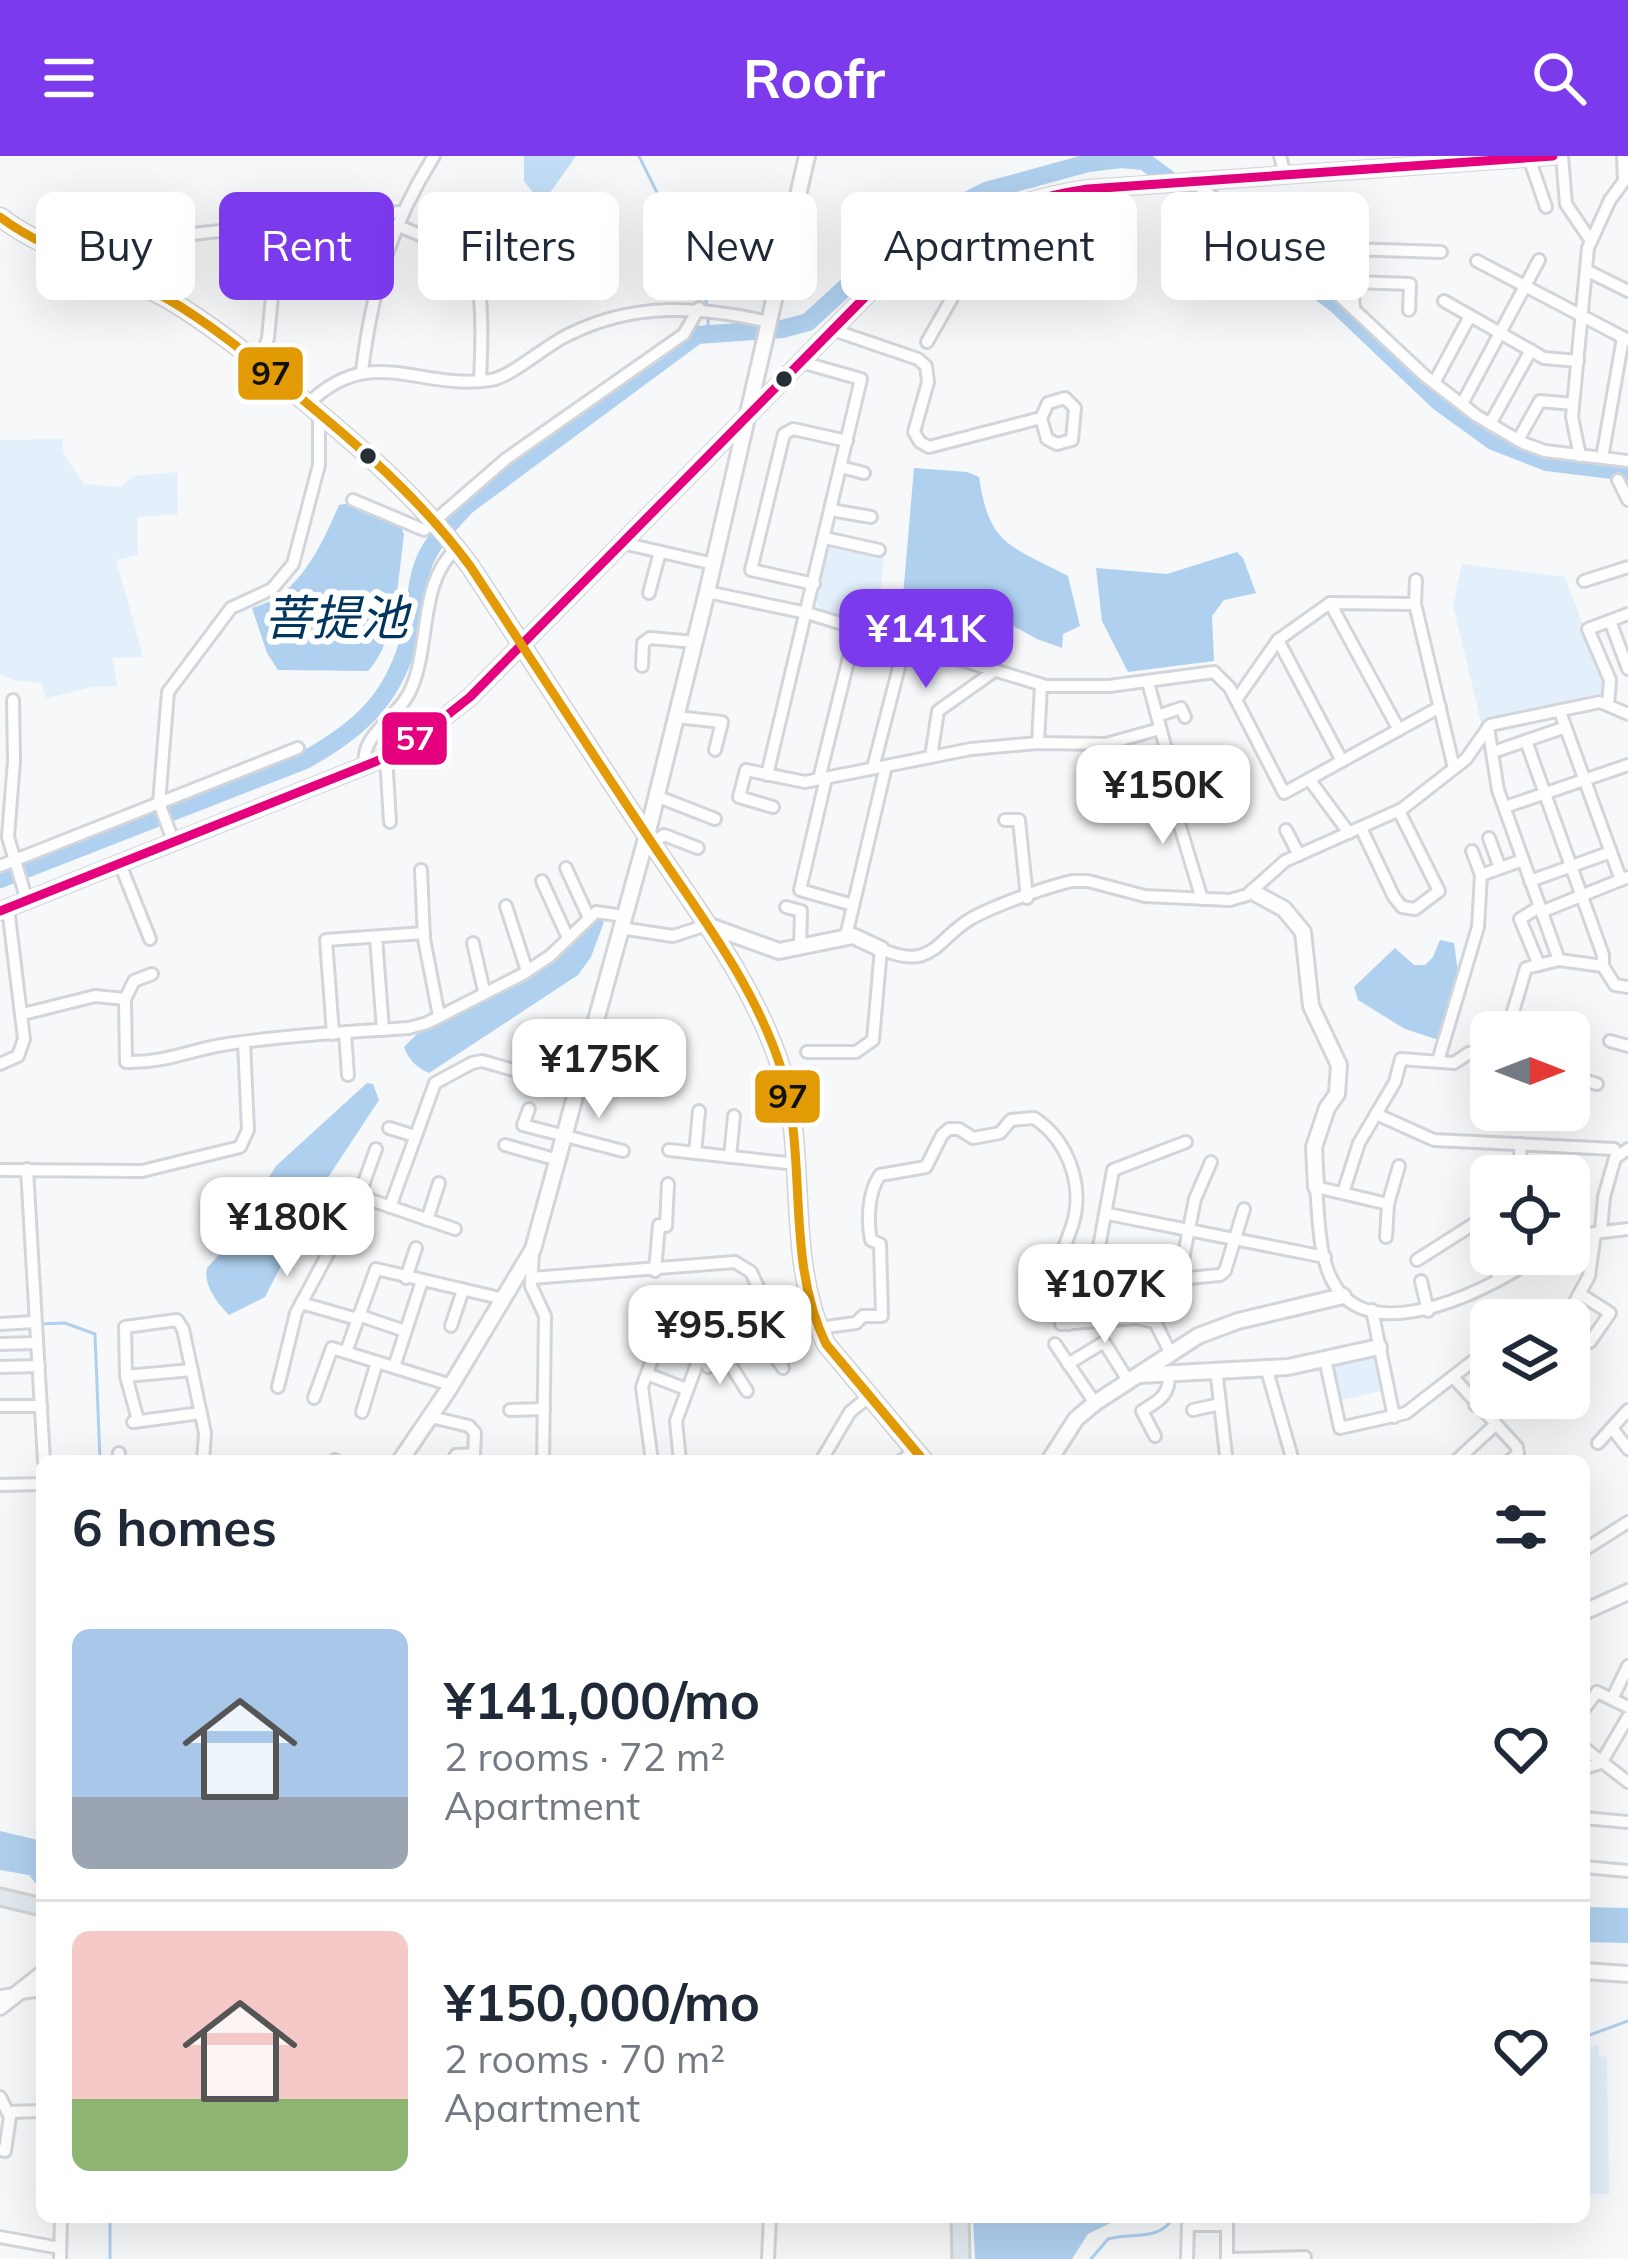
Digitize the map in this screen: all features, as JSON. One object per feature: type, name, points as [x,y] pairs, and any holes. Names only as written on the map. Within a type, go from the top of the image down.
[{"type":"main road","points":[[0,217],[22,233],[163,296],[207,323],[372,457],[455,546],[761,1014],[791,1108],[802,1259],[817,1324],[826,1344],[919,1455]]},
{"type":"main road","points":[[0,1897],[36,1906]]},
{"type":"main road","points":[[960,2223],[961,2259]]},
{"type":"street","points":[[362,371],[369,312],[398,219],[434,156]]},
{"type":"street","points":[[543,1455],[545,1316],[531,1278],[533,1249],[649,839],[807,156]]},
{"type":"street","points":[[1280,156],[1285,175]]},
{"type":"street","points":[[1073,192],[1557,156],[1566,203],[1591,241]]},
{"type":"street","points":[[1580,456],[1571,417],[1586,270],[1591,241],[1624,181],[1623,156]]},
{"type":"street","points":[[1528,158],[1546,207]]},
{"type":"street","points":[[1188,182],[1354,308],[1434,382],[1490,424],[1545,451],[1624,460],[1628,500]]},
{"type":"street","points":[[195,234],[398,219],[472,260],[481,312],[481,381]]},
{"type":"street","points":[[1369,250],[1441,252]]},
{"type":"street","points":[[1462,404],[1539,260]]},
{"type":"street","points":[[1477,261],[1626,339],[1602,458]]},
{"type":"street","points":[[1586,270],[1628,291]]},
{"type":"street","points":[[1369,283],[1410,284],[1409,310]]},
{"type":"street","points":[[259,364],[268,338],[272,300]]},
{"type":"street","points":[[0,1064],[12,1060],[22,1048],[23,1014],[4,910],[364,767],[443,719],[865,300]]},
{"type":"street","points":[[927,342],[951,300]]},
{"type":"street","points":[[1354,300],[1354,308]]},
{"type":"street","points":[[1444,301],[1544,358],[1578,362]]},
{"type":"street","points":[[174,843],[159,803],[168,692],[231,608],[272,589],[293,564],[319,466],[314,409],[332,381],[362,371],[498,379],[571,333],[626,314],[705,308],[769,322]]},
{"type":"street","points":[[353,500],[424,530],[506,459],[684,334],[705,308]]},
{"type":"street","points":[[1434,382],[1470,316]]},
{"type":"street","points":[[833,330],[918,359],[926,366],[928,382],[914,432],[929,447],[1041,418]]},
{"type":"street","points":[[1490,424],[1531,350]]},
{"type":"street","points":[[767,775],[861,379],[801,362]]},
{"type":"street","points":[[1518,440],[1540,400],[1573,404]]},
{"type":"street","points":[[814,584],[751,570],[760,528],[784,434],[793,429],[847,441]]},
{"type":"street","points":[[841,467],[864,473]]},
{"type":"street","points":[[831,510],[871,518]]},
{"type":"street","points":[[825,538],[879,550]]},
{"type":"street","points":[[622,543],[714,565]]},
{"type":"street","points":[[364,767],[369,742],[410,694],[435,578],[455,546]]},
{"type":"street","points":[[649,593],[660,552]]},
{"type":"street","points":[[1584,581],[1628,567]]},
{"type":"street","points":[[1416,580],[1415,604],[1454,769]]},
{"type":"street","points":[[707,592],[807,614],[1041,685],[1109,686],[1214,672],[1236,700],[1284,793],[1440,707]]},
{"type":"street","points":[[1236,700],[1278,640],[1330,603],[1415,604]]},
{"type":"street","points":[[1330,603],[1399,730]]},
{"type":"street","points":[[1608,705],[1610,680],[1588,629],[1628,614]]},
{"type":"street","points":[[1610,621],[1628,674],[1610,680]]},
{"type":"street","points":[[853,905],[800,890],[856,628]]},
{"type":"street","points":[[642,666],[644,644],[650,638],[695,642]]},
{"type":"street","points":[[1278,640],[1342,761]]},
{"type":"street","points":[[846,936],[905,644]]},
{"type":"street","points":[[932,757],[938,711],[993,672]]},
{"type":"street","points":[[1132,796],[1181,783],[1148,682]]},
{"type":"street","points":[[1038,743],[1041,685]]},
{"type":"street","points":[[13,700],[8,837],[27,901]]},
{"type":"street","points":[[152,974],[134,981],[125,999],[126,1062],[168,1060],[244,1042],[428,1023],[527,971],[600,911],[673,936],[707,925],[769,949],[846,936],[906,958],[944,945],[970,919],[1056,885],[1088,881],[1145,896],[1230,900],[1252,892],[1273,870],[1299,855],[1400,811],[1466,759],[1488,727],[1600,702],[1628,714]]},
{"type":"street","points":[[772,807],[739,797],[746,770],[795,782],[1038,743],[1106,744],[1181,708],[1185,717]]},
{"type":"street","points":[[1539,965],[1520,919],[1624,879],[1560,712]]},
{"type":"street","points":[[676,717],[722,722],[715,749]]},
{"type":"street","points":[[1488,727],[1492,765],[1559,960]]},
{"type":"street","points":[[1499,750],[1560,729]]},
{"type":"street","points":[[1526,741],[1603,966],[1615,985],[1628,987]]},
{"type":"street","points":[[0,866],[298,748]]},
{"type":"street","points":[[1174,766],[1207,754]]},
{"type":"street","points":[[386,757],[391,822]]},
{"type":"street","points":[[1505,807],[1628,765]]},
{"type":"street","points":[[1309,779],[1355,830],[1402,907],[1414,909],[1439,891],[1400,811]]},
{"type":"street","points":[[1168,787],[1202,899]]},
{"type":"street","points":[[656,796],[715,819]]},
{"type":"street","points":[[1005,820],[1019,820],[1027,898]]},
{"type":"street","points":[[1286,830],[1299,855]]},
{"type":"street","points":[[649,839],[664,835],[698,848]]},
{"type":"street","points":[[1489,838],[1500,868]]},
{"type":"street","points":[[1438,1060],[1478,927],[1481,875],[1472,851]]},
{"type":"street","points":[[1530,881],[1611,852]]},
{"type":"street","points":[[1481,875],[1523,860]]},
{"type":"street","points":[[120,864],[151,939]]},
{"type":"street","points":[[566,868],[589,918]]},
{"type":"street","points":[[436,874],[421,873],[424,933],[439,1016]]},
{"type":"street","points":[[542,881],[568,938]]},
{"type":"street","points":[[1252,892],[1284,909],[1303,932],[1311,1006],[1339,1065],[1337,1094],[1327,1108],[1314,1147],[1325,1257],[1334,1285],[1343,1296],[1372,1310],[1398,1313],[1427,1311],[1503,1275]]},
{"type":"street","points":[[506,907],[527,971]]},
{"type":"street","points":[[786,907],[801,910],[800,947]]},
{"type":"street","points":[[348,1075],[326,940],[424,933]]},
{"type":"street","points":[[376,937],[383,1030]]},
{"type":"street","points":[[473,943],[484,992]]},
{"type":"street","points":[[807,1052],[856,1052],[873,1040],[881,950]]},
{"type":"street","points":[[1513,1011],[1526,968],[1559,960],[1603,966]]},
{"type":"street","points":[[23,1014],[95,996],[125,999]]},
{"type":"street","points":[[1610,1041],[1628,1046]]},
{"type":"street","points":[[0,1170],[142,1172],[239,1147],[248,1130],[244,1042]]},
{"type":"street","points":[[1343,1193],[1352,1161],[1395,1082],[1401,1058],[1454,1063],[1470,1053]]},
{"type":"street","points":[[390,1208],[435,1083],[472,1063],[506,1066],[577,1088]]},
{"type":"street","points":[[1590,1082],[1597,1084]]},
{"type":"street","points":[[529,1108],[523,1125],[622,1151]]},
{"type":"street","points":[[694,1153],[699,1111]]},
{"type":"street","points":[[1376,1114],[1434,1140],[1623,1153],[1609,1177],[1593,1267],[1578,1299]]},
{"type":"street","points":[[730,1157],[734,1116]]},
{"type":"street","points":[[679,1455],[676,1421],[701,1353],[708,1367],[772,1317],[817,1324],[882,1316],[880,1244],[871,1240],[868,1226],[874,1184],[880,1175],[926,1167],[949,1129],[973,1138],[1000,1133],[1011,1120],[1034,1118],[1055,1134],[1075,1182],[1076,1212],[1056,1288],[1065,1324],[1137,1318],[1155,1322]]},
{"type":"street","points":[[389,1128],[415,1136]]},
{"type":"street","points":[[1186,1142],[1113,1170],[1094,1276],[1103,1286],[1220,1275],[1244,1209]]},
{"type":"street","points":[[1520,1144],[1520,1155]]},
{"type":"street","points":[[505,1145],[558,1160]]},
{"type":"street","points":[[278,1387],[301,1303],[359,1196],[376,1148]]},
{"type":"street","points":[[669,1150],[796,1164]]},
{"type":"street","points":[[1179,1279],[1195,1198],[1211,1162]]},
{"type":"street","points":[[1386,1237],[1388,1204],[1399,1166]]},
{"type":"street","points":[[27,1169],[44,1455]]},
{"type":"street","points":[[427,1220],[439,1183]]},
{"type":"street","points":[[655,1270],[659,1226],[666,1226],[668,1184]]},
{"type":"street","points":[[1316,1186],[1388,1204]]},
{"type":"street","points":[[359,1196],[455,1229]]},
{"type":"street","points":[[1108,1214],[1325,1257]]},
{"type":"street","points":[[1417,1260],[1470,1227]]},
{"type":"street","points":[[1590,1232],[1628,1229]]},
{"type":"street","points":[[406,1278],[416,1248]]},
{"type":"street","points":[[404,1455],[533,1249]]},
{"type":"street","points":[[531,1278],[728,1262],[744,1266],[772,1317]]},
{"type":"street","points":[[346,1352],[376,1268],[504,1299]]},
{"type":"street","points":[[1421,1280],[1427,1311]]},
{"type":"street","points":[[394,1367],[422,1281]]},
{"type":"street","points":[[1163,1281],[1155,1322],[1171,1354]]},
{"type":"street","points":[[451,1326],[463,1290]]},
{"type":"street","points":[[1580,1294],[1588,1299]]},
{"type":"street","points":[[1053,1455],[1092,1399],[1220,1326],[1343,1296]]},
{"type":"street","points":[[1590,1300],[1610,1313],[1590,1342]]},
{"type":"street","points":[[301,1303],[406,1330]]},
{"type":"street","points":[[1372,1310],[1394,1417]]},
{"type":"street","points":[[201,1413],[135,1421],[126,1376],[125,1327],[171,1318],[183,1329],[201,1413],[203,1455]]},
{"type":"street","points":[[0,1324],[35,1322]]},
{"type":"street","points":[[756,1328],[783,1368]]},
{"type":"street","points":[[1068,1364],[1104,1342],[1130,1377]]},
{"type":"street","points":[[0,1344],[38,1343]]},
{"type":"street","points":[[1055,1344],[1092,1399]]},
{"type":"street","points":[[1130,1377],[1266,1367],[1379,1347]]},
{"type":"street","points":[[314,1398],[332,1348],[452,1385]]},
{"type":"street","points":[[723,1353],[747,1390]]},
{"type":"street","points":[[651,1455],[642,1387],[654,1354]]},
{"type":"street","points":[[1325,1359],[1340,1428],[1417,1407],[1470,1363]]},
{"type":"street","points":[[362,1412],[377,1362]]},
{"type":"street","points":[[0,1367],[39,1366]]},
{"type":"street","points":[[1266,1367],[1291,1455]]},
{"type":"street","points":[[126,1376],[192,1370]]},
{"type":"street","points":[[1216,1370],[1226,1455]]},
{"type":"street","points":[[1155,1436],[1142,1411],[1164,1397],[1170,1388],[1169,1373]]},
{"type":"street","points":[[647,1374],[686,1389]]},
{"type":"street","points":[[1453,1377],[1470,1399]]},
{"type":"street","points":[[829,1455],[850,1412],[871,1395]]},
{"type":"street","points":[[1193,1410],[1220,1404]]},
{"type":"street","points":[[0,1406],[41,1406]]},
{"type":"street","points":[[510,1410],[544,1408]]},
{"type":"street","points":[[1598,1443],[1628,1411]]},
{"type":"street","points":[[431,1418],[469,1426],[475,1433],[475,1454],[456,1455]]},
{"type":"street","points":[[1489,1419],[1517,1447],[1517,1455]]},
{"type":"street","points":[[1462,1455],[1495,1425]]},
{"type":"street","points":[[1612,1428],[1628,1449]]},
{"type":"street","points":[[0,1485],[36,1484]]},
{"type":"street","points":[[1590,1546],[1628,1522]]},
{"type":"street","points":[[1590,1533],[1598,1540]]},
{"type":"street","points":[[1590,1609],[1628,1592]]},
{"type":"street","points":[[1612,1700],[1628,1666]]},
{"type":"street","points":[[1590,1701],[1597,1692],[1628,1707]]},
{"type":"street","points":[[1590,1766],[1601,1762],[1628,1717]]},
{"type":"street","points":[[1590,1753],[1628,1781]]},
{"type":"street","points":[[1590,1819],[1628,1822]]},
{"type":"street","points":[[1590,1868],[1628,1871]]},
{"type":"street","points":[[1590,1971],[1628,1974]]},
{"type":"street","points":[[0,2008],[36,1979]]},
{"type":"street","points":[[0,1996],[36,1991]]},
{"type":"street","points":[[0,2097],[9,2112],[5,2151],[0,2150]]},
{"type":"street","points":[[9,2112],[36,2111]]},
{"type":"street","points":[[0,2236],[60,2254],[61,2223]]},
{"type":"street","points":[[768,2259],[770,2223]]},
{"type":"street","points":[[1187,2259],[1188,2225],[1228,2225],[1229,2259],[1305,2257]]},
{"type":"shaded area","points":[[524,156],[576,156],[550,192],[533,192],[524,181]]},
{"type":"shaded area","points":[[62,439],[63,453],[84,484],[120,487],[134,476],[177,472],[178,514],[137,517],[138,555],[116,560],[143,657],[113,658],[117,686],[46,698],[42,683],[0,674],[0,440]]},
{"type":"shaded area","points":[[833,544],[884,556],[880,592],[868,628],[821,610],[815,601],[828,547]]},
{"type":"shaded area","points":[[1462,564],[1565,577],[1605,693],[1481,722],[1453,605]]},
{"type":"shaded area","points":[[1372,1353],[1378,1357],[1385,1390],[1338,1401],[1330,1368],[1333,1361]]},
{"type":"shaded area","points":[[1599,2044],[1599,2056],[1607,2057],[1609,2194],[1590,2194],[1590,2047]]},
{"type":"water","points":[[914,468],[979,477],[997,531],[1017,550],[1068,576],[1080,626],[1063,634],[1062,648],[994,615],[949,614],[903,596]]},
{"type":"water","name":"菩提池","points":[[350,503],[401,525],[404,535],[395,607],[385,643],[368,671],[278,670],[252,608],[269,602],[296,581],[339,505]]},
{"type":"water","points":[[1237,552],[1256,593],[1224,600],[1212,616],[1214,661],[1128,672],[1102,621],[1096,568],[1167,574]]},
{"type":"water","points":[[599,919],[604,922],[591,957],[578,975],[429,1073],[411,1059],[404,1047],[419,1032],[550,962]]},
{"type":"water","points":[[1440,940],[1454,943],[1458,972],[1439,1040],[1405,1029],[1358,1000],[1354,987],[1395,948],[1414,965],[1425,965]]},
{"type":"water","points":[[367,1083],[373,1084],[379,1100],[321,1188],[265,1297],[229,1315],[209,1287],[207,1268],[241,1230],[241,1221],[276,1166]]},
{"type":"water","points":[[0,1831],[36,1840],[36,1884],[29,1875],[0,1870]]},
{"type":"water","points":[[1590,1907],[1628,1908],[1628,1943],[1590,1942]]},
{"type":"water","points":[[973,2223],[1111,2223],[1088,2234],[1072,2259],[975,2259]]},
{"type":"waterway","points":[[639,156],[703,286],[707,306]]},
{"type":"waterway","points":[[1121,159],[1127,156]]},
{"type":"waterway","points":[[0,879],[305,760],[344,735],[374,708],[397,673],[412,629],[423,565],[447,527],[466,506],[697,335],[782,329],[808,322],[880,256],[947,211],[986,191],[1088,163],[1144,161],[1336,304],[1439,402],[1493,441],[1547,462],[1628,472]]},
{"type":"waterway","points":[[708,316],[708,332]]},
{"type":"waterway","points":[[40,1324],[65,1323],[95,1334],[100,1455]]},
{"type":"waterway","points":[[1590,2035],[1628,2021]]},
{"type":"waterway","points":[[110,2223],[110,2259]]},
{"type":"waterway","points":[[1091,2259],[1108,2239],[1153,2233],[1170,2223]]},
{"type":"transit line","name":"57","points":[[0,911],[377,761],[426,732],[470,697],[867,295],[917,255],[969,225],[1026,203],[1088,189],[1553,156]]},
{"type":"transit line","name":"97","points":[[0,217],[39,241],[166,298],[215,330],[387,473],[470,566],[756,1007],[789,1102],[801,1243],[813,1311],[826,1344],[919,1455]]}]
